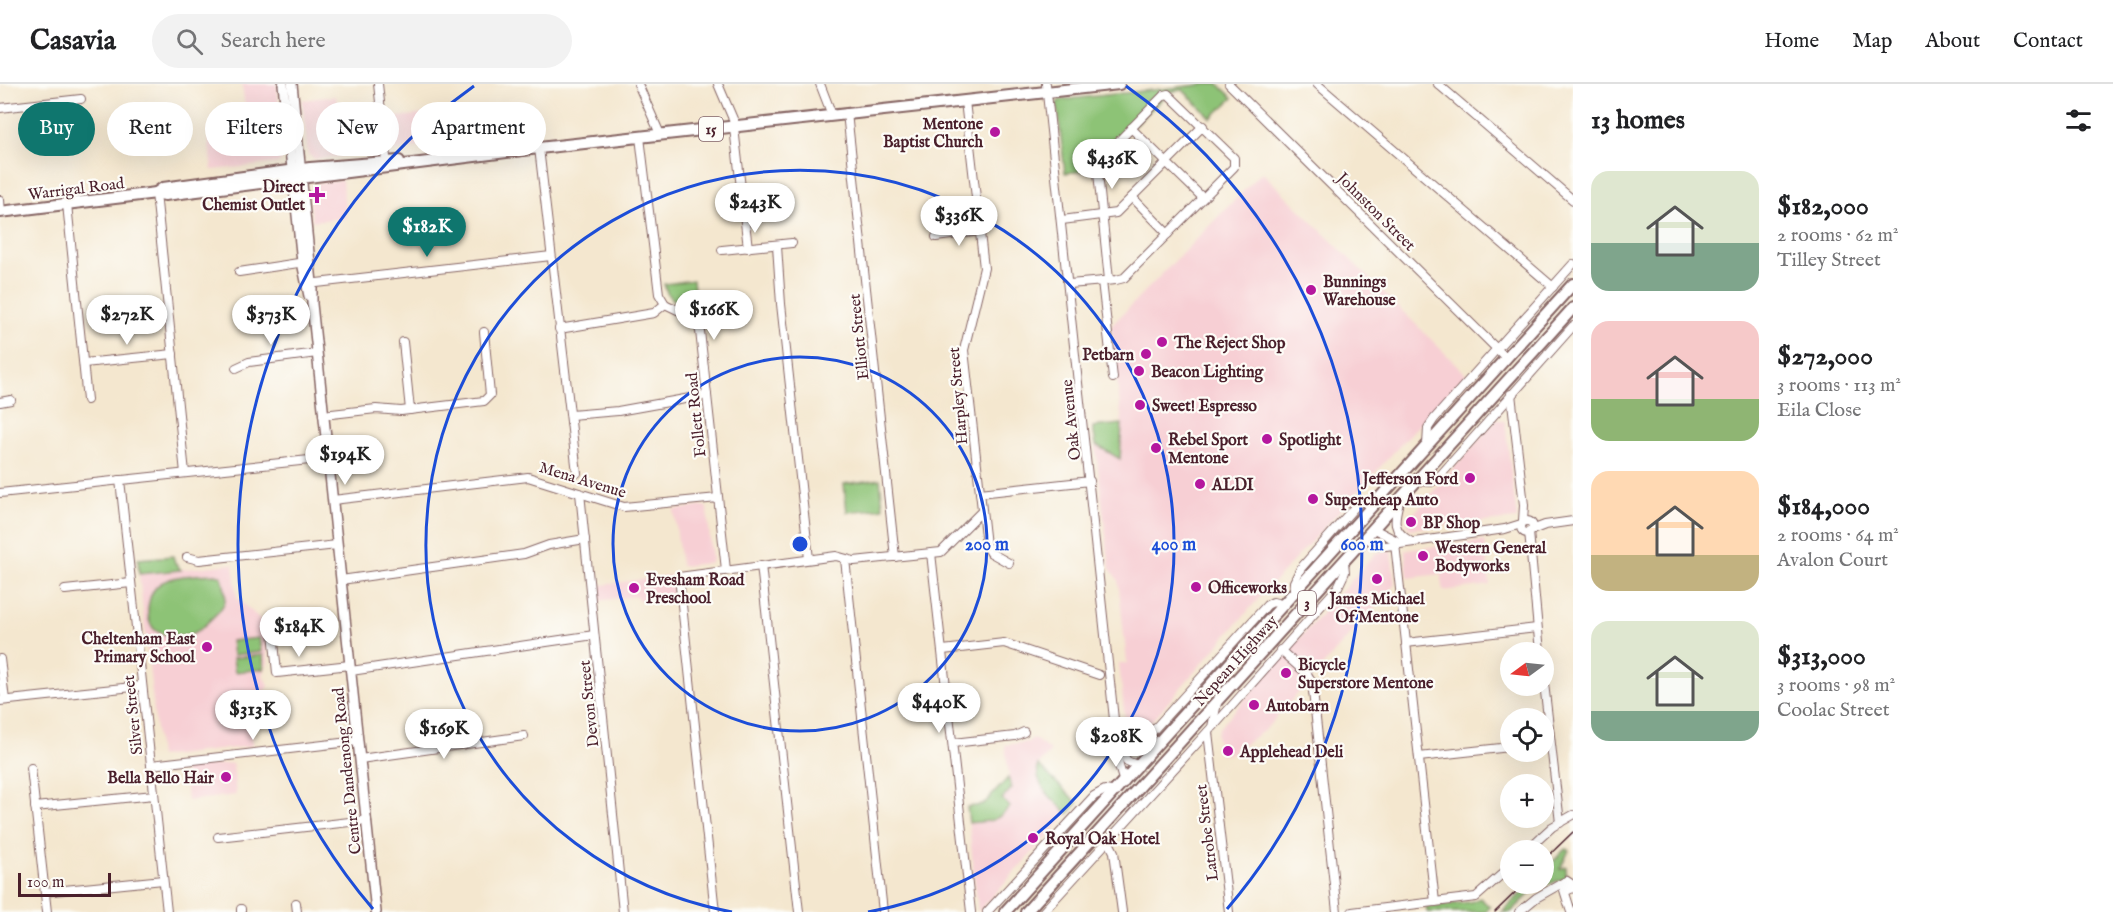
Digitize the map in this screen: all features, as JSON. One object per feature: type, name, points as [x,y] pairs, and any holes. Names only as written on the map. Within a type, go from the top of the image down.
[{"type":"highway","name":"Warrigal Road","points":[[546,147],[965,101],[1046,88],[1119,84]]},
{"type":"highway","name":"Warrigal Road","points":[[1,212],[156,193],[172,186],[468,156]]},
{"type":"highway","name":"Nepean Highway","points":[[1005,912],[1104,805],[1112,791],[1124,783],[1296,593],[1573,284]]},
{"type":"highway","name":"Nepean Highway","points":[[1026,912],[1573,308]]},
{"type":"highway","points":[[1408,466],[1419,480]]},
{"type":"highway","points":[[1357,524],[1370,533]]},
{"type":"highway","points":[[1269,622],[1280,632]]},
{"type":"highway","points":[[1104,805],[1115,815]]},
{"type":"main road","name":"Centre Dandenong Road","points":[[283,84],[297,174]]},
{"type":"main road","name":"Centre Dandenong Road","points":[[292,84],[297,174],[376,912]]},
{"type":"street","points":[[378,84],[387,164]]},
{"type":"street","points":[[638,84],[660,134]]},
{"type":"street","points":[[718,84],[734,126],[748,248]]},
{"type":"street","points":[[820,84],[832,115]]},
{"type":"street","name":"Johnston Street","points":[[1229,84],[1506,358]]},
{"type":"street","points":[[1317,84],[1553,286]]},
{"type":"street","points":[[1438,84],[1573,200]]},
{"type":"street","name":"Oak Avenue","points":[[1046,88],[1124,783]]},
{"type":"street","points":[[1069,284],[1105,280],[1124,278],[1235,163],[1234,158],[1171,95],[1164,95],[1097,163],[1105,280],[1113,378]]},
{"type":"street","points":[[0,108],[81,99]]},
{"type":"street","name":"Harpley Street","points":[[965,101],[984,272],[964,346],[987,548],[1009,563]]},
{"type":"street","name":"Elliott Street","points":[[847,114],[895,557]]},
{"type":"street","points":[[1062,220],[1116,213],[1203,126]]},
{"type":"street","points":[[1131,128],[1203,198]]},
{"type":"street","points":[[559,329],[654,314],[665,304],[657,288],[640,137]]},
{"type":"street","points":[[540,156],[559,329],[565,352],[577,473]]},
{"type":"street","points":[[156,193],[185,473]]},
{"type":"street","points":[[1132,197],[1168,234]]},
{"type":"street","points":[[0,200],[1,212]]},
{"type":"street","points":[[67,204],[87,400]]},
{"type":"street","points":[[936,237],[980,231]]},
{"type":"street","points":[[722,250],[792,243]]},
{"type":"street","points":[[777,246],[782,315],[809,560]]},
{"type":"street","points":[[309,284],[550,256]]},
{"type":"street","points":[[239,272],[306,262]]},
{"type":"street","points":[[1426,446],[1430,425],[1573,264]]},
{"type":"street","name":"Follett Road","points":[[665,304],[691,315],[697,323],[726,570]]},
{"type":"street","points":[[1419,480],[1431,482],[1437,479],[1573,326]]},
{"type":"street","points":[[323,415],[373,409],[410,410],[488,399],[484,332]]},
{"type":"street","points":[[403,342],[410,410]]},
{"type":"street","points":[[236,368],[249,362],[317,353]]},
{"type":"street","points":[[84,363],[173,354]]},
{"type":"street","points":[[1514,374],[1512,393],[1539,642]]},
{"type":"street","points":[[571,416],[618,411],[707,395]]},
{"type":"street","points":[[0,402],[11,400]]},
{"type":"street","points":[[0,493],[328,458]]},
{"type":"street","name":"Mena Avenue","points":[[333,500],[528,477],[631,508],[718,498]]},
{"type":"street","name":"Silver Street","points":[[120,480],[167,912]]},
{"type":"street","points":[[980,493],[1090,481]]},
{"type":"street","name":"Devon Street","points":[[580,493],[623,912]]},
{"type":"street","points":[[1296,593],[1294,582],[1301,568],[1360,502],[1373,505]]},
{"type":"street","points":[[1399,502],[1395,526],[1400,535],[1410,541]]},
{"type":"street","points":[[715,912],[678,581],[681,576],[836,556],[854,561],[932,553],[942,550],[982,511]]},
{"type":"street","points":[[1370,533],[1397,543],[1573,521]]},
{"type":"street","points":[[341,580],[521,555],[549,544],[585,539]]},
{"type":"street","points":[[1397,543],[1406,643],[1436,902]]},
{"type":"street","points":[[187,557],[200,560],[337,545]]},
{"type":"street","points":[[932,553],[971,912]]},
{"type":"street","points":[[844,559],[884,912]]},
{"type":"street","points":[[1043,912],[1341,584],[1345,572],[1344,562]]},
{"type":"street","points":[[761,565],[799,912]]},
{"type":"street","points":[[65,590],[131,583]]},
{"type":"street","points":[[1148,756],[1146,745],[1149,735],[1209,668],[1267,605],[1274,602],[1285,605]]},
{"type":"street","points":[[272,621],[277,673],[350,668],[594,635]]},
{"type":"street","points":[[1406,643],[1537,628]]},
{"type":"street","points":[[943,650],[1004,643],[1100,675]]},
{"type":"street","points":[[1280,651],[1307,674],[1312,682],[1337,912]]},
{"type":"street","points":[[0,659],[2,700],[142,686]]},
{"type":"street","points":[[1208,690],[1209,668]]},
{"type":"street","name":"Latrobe Street","points":[[1217,703],[1210,730],[1210,750],[1229,912]]},
{"type":"street","points":[[952,743],[1015,736],[1024,732]]},
{"type":"street","points":[[360,759],[524,736]]},
{"type":"street","points":[[151,765],[358,741]]},
{"type":"street","points":[[1177,747],[1204,744],[1210,750]]},
{"type":"street","points":[[1119,745],[1122,756],[1139,766]]},
{"type":"street","points":[[1419,757],[1500,748]]},
{"type":"street","points":[[1550,762],[1560,823]]},
{"type":"street","points":[[31,768],[47,912]]},
{"type":"street","points":[[987,912],[1089,801],[1099,792],[1112,791]]},
{"type":"street","points":[[35,807],[154,795]]},
{"type":"street","points":[[1539,840],[1573,815]]},
{"type":"street","points":[[218,837],[367,820]]},
{"type":"street","points":[[1108,840],[1114,852],[1122,912]]},
{"type":"street","points":[[1352,912],[1476,897],[1500,876]]},
{"type":"street","points":[[45,892],[163,880]]},
{"type":"street","points":[[1520,912],[1533,899],[1551,890],[1569,887],[1571,911]]},
{"type":"street","points":[[296,903],[297,912]]},
{"type":"shaded area","points":[[242,84],[277,84],[279,102],[244,102]]},
{"type":"shaded area","points":[[336,96],[337,102],[316,102],[316,156],[344,156],[314,159],[308,154],[302,100]]},
{"type":"shaded area","points":[[411,116],[411,149],[399,150],[399,117]]},
{"type":"shaded area","points":[[210,156],[284,156],[279,163],[212,170]]},
{"type":"shaded area","points":[[1262,172],[1466,374],[1261,596],[1128,748],[1119,663],[1127,663],[1118,580],[1110,569],[1094,435],[1119,458],[1122,424],[1111,326]]},
{"type":"shaded area","points":[[342,180],[346,218],[312,221],[310,193],[314,184]]},
{"type":"shaded area","name":"Jefferson Ford","points":[[1497,419],[1505,422],[1517,519],[1409,529],[1408,520]]},
{"type":"shaded area","points":[[704,506],[707,508],[712,560],[710,563],[681,566],[674,510]]},
{"type":"shaded area","points":[[1485,541],[1490,585],[1443,591],[1441,574],[1408,578],[1405,550]]},
{"type":"shaded area","points":[[1391,550],[1395,585],[1265,730],[1243,745],[1235,746],[1235,753],[1221,755],[1216,735],[1219,728],[1376,553]]},
{"type":"shaded area","name":"Cheltenham East Primary School","points":[[233,564],[237,598],[260,619],[265,632],[268,662],[263,676],[269,686],[249,707],[252,746],[159,757],[139,574]]},
{"type":"shaded area","name":"Evesham Road Preschool","points":[[671,575],[673,596],[638,600],[637,596],[597,601],[596,586]]},
{"type":"shaded area","points":[[1033,738],[1051,751],[1038,765],[1041,786],[1068,814],[978,912],[967,807],[983,805],[1009,776],[1005,745],[1028,742]]},
{"type":"shaded area","points":[[233,763],[236,795],[187,801],[184,768]]},
{"type":"green space","points":[[1218,84],[1233,98],[1211,118],[1183,90],[1170,92],[1094,163],[1093,170],[1065,173],[1057,103],[1060,100]]},
{"type":"green space","points":[[693,280],[695,300],[674,300],[668,295],[664,284]]},
{"type":"green space","points":[[1122,424],[1120,459],[1096,445],[1093,427]]},
{"type":"green space","points":[[880,479],[883,508],[847,512],[844,484]]},
{"type":"green space","points":[[173,556],[181,570],[139,574],[138,559]]},
{"type":"green space","points":[[216,574],[222,577],[225,602],[203,627],[189,634],[176,636],[163,634],[154,629],[149,618],[149,604],[153,592],[161,583],[173,578]]},
{"type":"green space","points":[[259,638],[261,652],[233,655],[231,641]]},
{"type":"green space","points":[[263,655],[264,669],[235,672],[233,658]]},
{"type":"green space","points":[[1038,765],[1078,803],[1068,814],[1042,786]]},
{"type":"green space","points":[[1008,778],[1012,788],[1002,799],[1010,807],[992,820],[969,823],[967,807],[983,805]]},
{"type":"green space","points":[[1565,849],[1569,850],[1560,869],[1566,867],[1566,878],[1554,882],[1554,861]]},
{"type":"green space","points":[[1521,894],[1530,894],[1511,912],[1502,912]]},
{"type":"green space","points":[[1480,898],[1490,907],[1485,912],[1427,912],[1426,907],[1470,902]]},
{"type":"railway","points":[[1554,850],[1573,832]]},
{"type":"railway","points":[[1495,912],[1514,894]]},
{"type":"place","name":"Mentone Baptist Church","points":[[995,132]]},
{"type":"place","name":"Direct Chemist Outlet","points":[[317,195]]},
{"type":"place","name":"Bunnings Warehouse","points":[[1311,290]]},
{"type":"place","name":"The Reject Shop","points":[[1162,342]]},
{"type":"place","name":"Petbarn","points":[[1146,354]]},
{"type":"place","name":"Beacon Lighting","points":[[1139,371]]},
{"type":"place","name":"Sweet! Espresso","points":[[1140,405]]},
{"type":"place","name":"Spotlight","points":[[1267,439]]},
{"type":"place","name":"Rebel Sport Mentone","points":[[1156,448]]},
{"type":"place","name":"Jefferson Ford","points":[[1470,478]]},
{"type":"place","name":"ALDI","points":[[1200,484]]},
{"type":"place","name":"Supercheap Auto","points":[[1313,499]]},
{"type":"place","name":"BP Shop","points":[[1411,522]]},
{"type":"place","name":"Western General Bodyworks","points":[[1423,556]]},
{"type":"place","name":"James Michael Of Mentone","points":[[1377,579]]},
{"type":"place","name":"Officeworks","points":[[1196,587]]},
{"type":"place","name":"Evesham Road Preschool","points":[[634,588]]},
{"type":"place","name":"Cheltenham East Primary School","points":[[207,647]]},
{"type":"place","name":"Bicycle Superstore Mentone","points":[[1286,673]]},
{"type":"place","name":"Autobarn","points":[[1254,705]]},
{"type":"place","name":"Applehead Deli","points":[[1228,751]]},
{"type":"place","name":"Bella Bello Hair","points":[[226,777]]},
{"type":"place","name":"Royal Oak Hotel","points":[[1033,838]]}]
